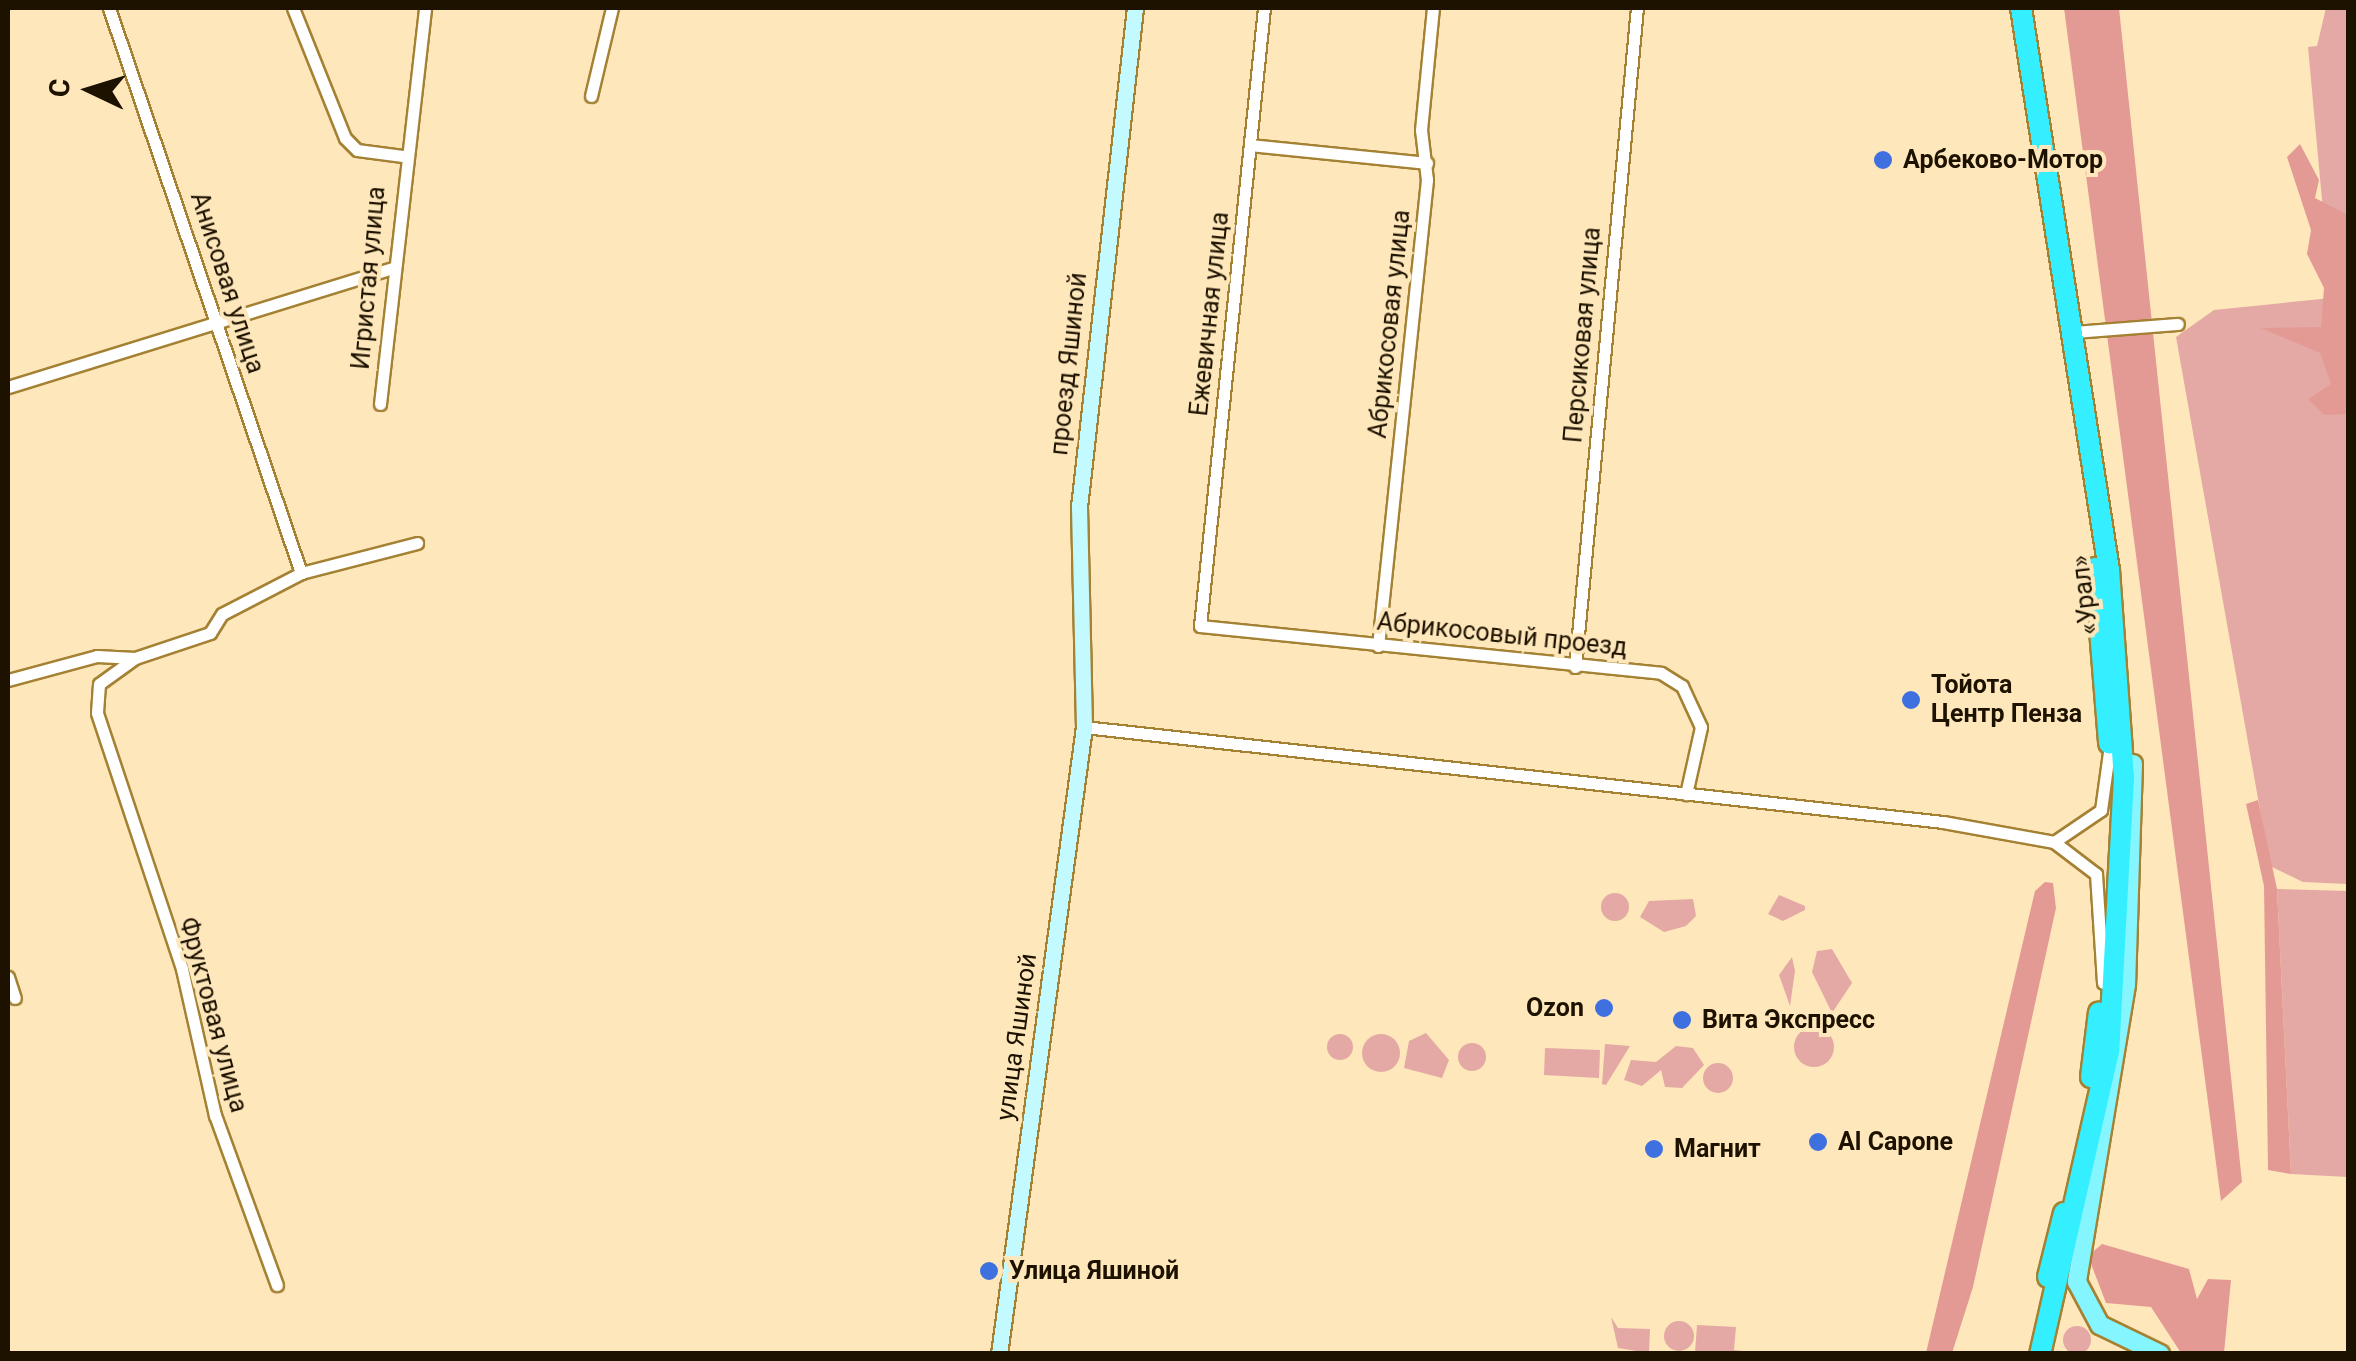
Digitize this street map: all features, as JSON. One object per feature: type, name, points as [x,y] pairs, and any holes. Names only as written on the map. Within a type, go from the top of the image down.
[{"type":"highway","name":"«Урал»","points":[[2007,8],[2092,552],[2110,745],[2103,982],[2074,1168],[2026,1354]]},
{"type":"highway","name":"«Урал»","points":[[2021,8],[2109,570],[2124,777],[2116,984],[2085,1187],[2040,1354]]},
{"type":"main road","points":[[2109,570],[2129,706],[2132,880],[2118,1052],[2077,1282],[2100,1325],[2160,1354]]},
{"type":"street","name":"Анисовая улица","points":[[109,8],[301,573]]},
{"type":"street","name":"Игристая улица","points":[[293,8],[345,138],[357,150],[403,156]]},
{"type":"street","name":"Игристая улица","points":[[380,404],[403,156],[425,8]]},
{"type":"street","points":[[590,96],[612,8]]},
{"type":"street","name":"проезд Яшиной","points":[[1084,726],[1078,507],[1135,8]]},
{"type":"street","name":"Ежевичная улица","points":[[1200,626],[1264,8]]},
{"type":"street","name":"Абрикосовая улица","points":[[1378,646],[1427,164],[1421,130],[1433,8]]},
{"type":"street","name":"Персиковая улица","points":[[1575,667],[1637,8]]},
{"type":"street","points":[[1250,144],[1427,164]]},
{"type":"street","points":[[8,387],[212,320],[392,268]]},
{"type":"street","points":[[2073,332],[2178,324]]},
{"type":"street","points":[[8,680],[96,656],[135,658],[210,633],[222,614],[301,573],[417,543]]},
{"type":"street","name":"Абрикосовый проезд","points":[[1200,626],[1661,673],[1682,686],[1701,726],[1686,794]]},
{"type":"street","name":"Фруктовая улица","points":[[135,658],[99,684],[97,713],[182,969],[215,1115],[277,1285]]},
{"type":"street","points":[[1084,726],[1686,794],[2054,842],[2096,874],[2103,982]]},
{"type":"street","name":"улица Яшиной","points":[[999,1354],[1084,726]]},
{"type":"street","points":[[2054,842],[2101,810],[2110,745]]},
{"type":"street","points":[[8,977],[15,998]]},
{"type":"shaded area","points":[[2064,8],[2119,8],[2242,1182],[2221,1201]]},
{"type":"shaded area","points":[[2326,8],[2348,8],[2348,884],[2303,882],[2270,866],[2176,337],[2214,310],[2331,298],[2308,47],[2317,46]]},
{"type":"shaded area","points":[[2300,144],[2319,180],[2315,198],[2348,215],[2348,414],[2324,415],[2308,399],[2331,384],[2320,353],[2261,328],[2321,327],[2324,288],[2307,254],[2311,230],[2287,157]]},
{"type":"shaded area","points":[[2258,800],[2277,889],[2291,1174],[2268,1170],[2264,886],[2246,804]]},
{"type":"shaded area","points":[[2045,882],[2053,883],[2056,908],[1973,1287],[1952,1353],[1926,1353],[2035,891]]},
{"type":"shaded area","points":[[2277,889],[2348,891],[2348,1177],[2291,1174]]},
{"type":"shaded area","points":[[1615,893],[1625,897],[1629,907],[1625,917],[1615,921],[1605,917],[1601,907],[1605,897]]},
{"type":"shaded area","points":[[1779,895],[1805,906],[1805,910],[1783,921],[1768,914]]},
{"type":"shaded area","points":[[1693,899],[1696,916],[1686,926],[1664,932],[1640,917],[1649,901]]},
{"type":"shaded area","points":[[1832,949],[1852,983],[1832,1013],[1812,972],[1817,951]]},
{"type":"shaded area","points":[[1792,957],[1795,971],[1790,1006],[1779,975]]},
{"type":"shaded area","points":[[1814,1027],[1828,1033],[1834,1047],[1828,1061],[1814,1067],[1800,1061],[1794,1047],[1800,1033]]},
{"type":"shaded area","points":[[1426,1033],[1449,1060],[1442,1078],[1404,1068],[1409,1041]]},
{"type":"shaded area","points":[[1340,1034],[1349,1038],[1353,1047],[1349,1056],[1340,1060],[1331,1056],[1327,1047],[1331,1038]]},
{"type":"shaded area","points":[[1381,1034],[1394,1040],[1400,1053],[1394,1066],[1381,1072],[1368,1066],[1362,1053],[1368,1040]]},
{"type":"shaded area","points":[[1472,1043],[1482,1047],[1486,1057],[1482,1067],[1472,1071],[1462,1067],[1458,1057],[1462,1047]]},
{"type":"shaded area","points":[[1605,1044],[1630,1046],[1606,1085],[1602,1084]]},
{"type":"shaded area","points":[[1676,1046],[1693,1048],[1704,1065],[1682,1088],[1665,1087],[1661,1070],[1642,1086],[1624,1080],[1631,1060],[1656,1062]]},
{"type":"shaded area","points":[[1545,1048],[1600,1050],[1599,1078],[1544,1075]]},
{"type":"shaded area","points":[[1718,1063],[1729,1067],[1733,1078],[1729,1089],[1718,1093],[1707,1089],[1703,1078],[1707,1067]]},
{"type":"shaded area","points":[[2102,1244],[2189,1269],[2197,1299],[2208,1279],[2231,1280],[2224,1353],[2181,1353],[2151,1307],[2106,1303],[2088,1256]]},
{"type":"shaded area","points":[[1611,1317],[1618,1328],[1650,1329],[1649,1353],[1618,1348]]},
{"type":"shaded area","points":[[1679,1321],[1693,1330],[1694,1336],[1685,1350],[1679,1351],[1665,1342],[1664,1336],[1673,1322]]},
{"type":"shaded area","points":[[1697,1325],[1736,1327],[1734,1350],[1759,1353],[1695,1353]]},
{"type":"shaded area","points":[[2077,1326],[2087,1330],[2091,1340],[2087,1350],[2077,1354],[2067,1350],[2063,1340],[2067,1330]]},
{"type":"place","name":"Арбеково-Мотор","points":[[1883,160]]},
{"type":"place","name":"Тойота Центр Пенза","points":[[1911,700]]},
{"type":"place","name":"Ozon","points":[[1604,1008]]},
{"type":"place","name":"Вита Экспресс","points":[[1682,1020]]},
{"type":"place","name":"Al Capone","points":[[1818,1142]]},
{"type":"place","name":"Магнит","points":[[1654,1149]]},
{"type":"place","name":"Улица Яшиной","points":[[989,1271]]}]
